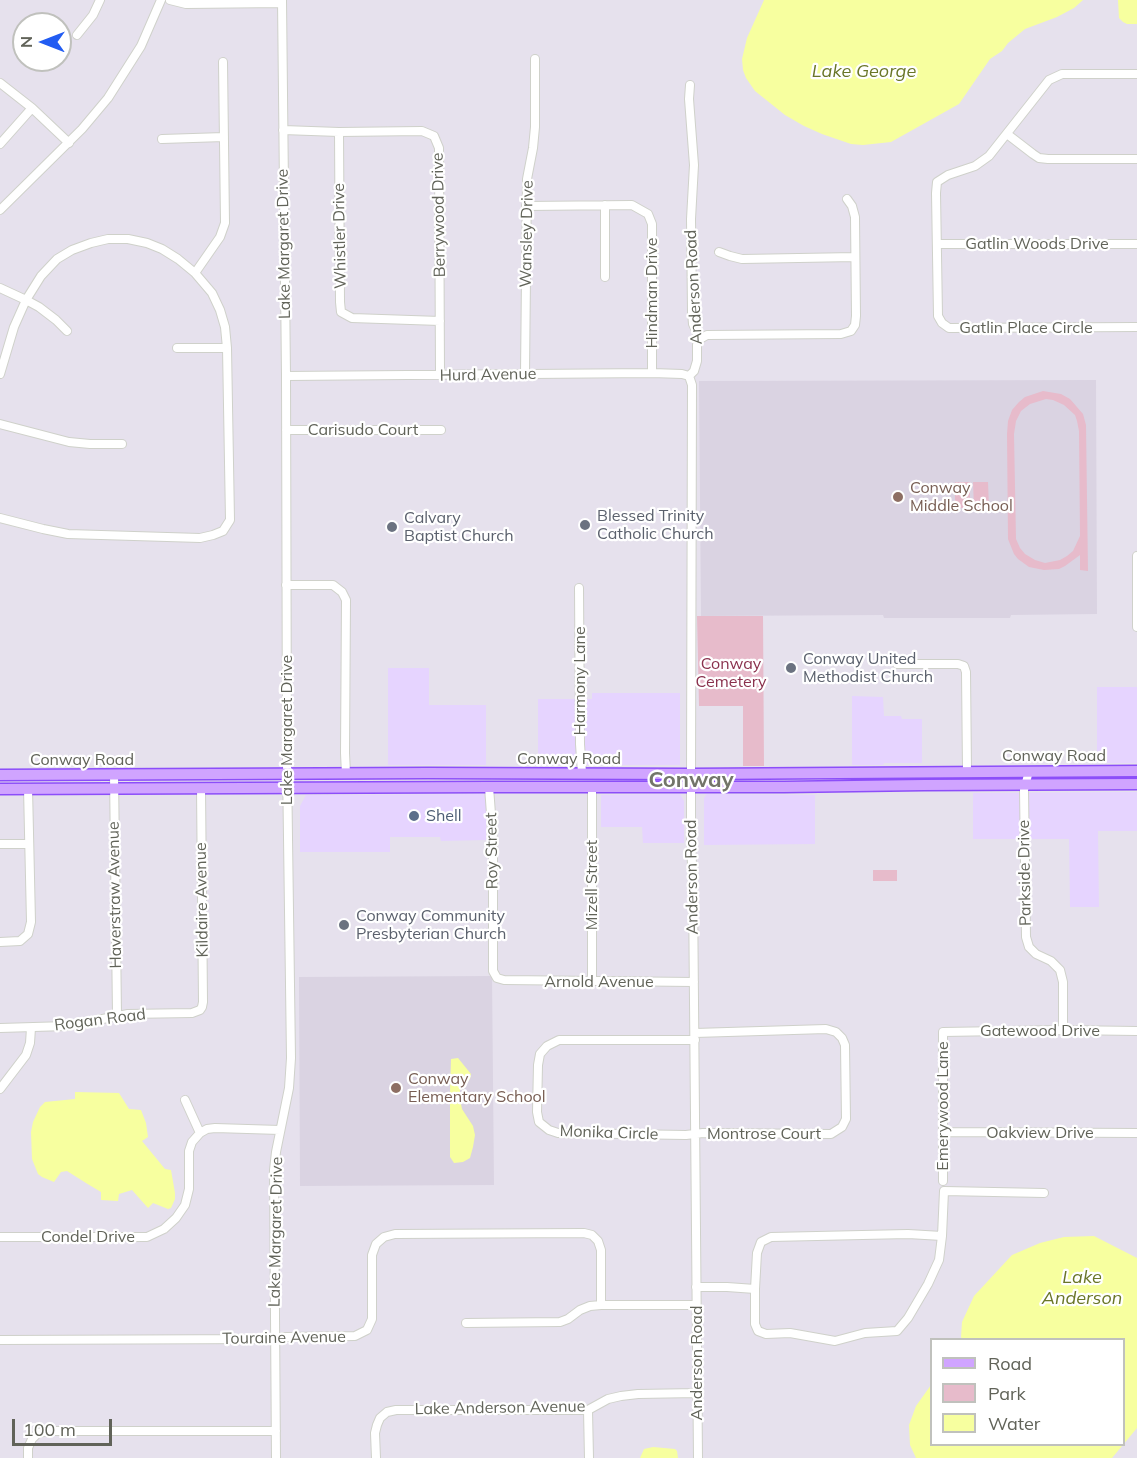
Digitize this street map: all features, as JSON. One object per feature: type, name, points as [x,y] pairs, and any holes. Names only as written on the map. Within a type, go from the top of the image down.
[{"type":"main road","points":[[924,785],[958,778],[968,771]]},
{"type":"main road","name":"Conway Road","points":[[0,775],[1136,771]]},
{"type":"main road","points":[[1094,784],[1125,778],[1136,771]]},
{"type":"main road","points":[[551,787],[572,780],[582,773]]},
{"type":"main road","name":"Conway Road","points":[[0,789],[691,788],[1137,784]]},
{"type":"street","points":[[77,35],[93,15],[100,0]]},
{"type":"street","points":[[0,210],[69,143],[102,105],[145,39],[161,0]]},
{"type":"street","points":[[170,0],[186,3],[282,2]]},
{"type":"street","name":"Lake Margaret Drive","points":[[276,1458],[274,1170],[289,1088],[291,1059],[282,2]]},
{"type":"street","name":"Wansley Drive","points":[[525,374],[526,179],[535,127],[535,59]]},
{"type":"street","points":[[195,273],[220,237],[225,223],[223,62]]},
{"type":"street","name":"Gatlin Place Circle","points":[[1137,74],[1062,75],[1049,80],[989,156],[975,166],[937,182],[938,316],[942,323],[949,328],[1137,327]]},
{"type":"street","points":[[0,83],[32,108],[69,143]]},
{"type":"street","name":"Anderson Road","points":[[690,86],[694,165],[691,219],[692,312],[693,324],[700,339],[697,345],[697,361],[694,371],[689,376],[692,385],[691,788],[698,1458]]},
{"type":"street","points":[[0,144],[32,108]]},
{"type":"street","name":"Berrywood Drive","points":[[282,130],[422,131],[434,136],[439,148],[440,375]]},
{"type":"street","name":"Whistler Drive","points":[[339,132],[341,312],[352,318],[440,321]]},
{"type":"street","points":[[1008,134],[1039,158],[1137,159]]},
{"type":"street","points":[[162,139],[224,137]]},
{"type":"street","points":[[700,339],[706,335],[841,334],[851,331],[855,325],[856,316],[855,217],[847,199]]},
{"type":"street","points":[[526,206],[605,205],[605,277]]},
{"type":"street","name":"Hindman Drive","points":[[605,205],[632,205],[648,214],[652,224],[652,373]]},
{"type":"street","points":[[0,374],[14,327],[26,300],[41,276],[57,259],[72,250],[108,239],[128,239],[147,243],[178,259],[195,273],[212,293],[225,327],[230,520],[223,531],[200,538],[68,534],[43,530],[0,518]]},
{"type":"street","name":"Gatlin Woods Drive","points":[[937,244],[1137,244]]},
{"type":"street","points":[[719,252],[742,259],[855,257]]},
{"type":"street","points":[[0,288],[26,300],[56,320],[67,331]]},
{"type":"street","points":[[177,348],[227,348]]},
{"type":"street","name":"Hurd Avenue","points":[[286,376],[652,373],[689,376]]},
{"type":"street","points":[[0,424],[69,442],[122,444]]},
{"type":"street","name":"Carisudo Court","points":[[286,430],[441,430]]},
{"type":"street","points":[[1137,556],[1137,627]]},
{"type":"street","points":[[286,585],[333,585],[342,592],[346,600],[346,774]]},
{"type":"street","name":"Harmony Lane","points":[[579,588],[582,773]]},
{"type":"street","points":[[897,664],[958,664],[964,666],[968,771]]},
{"type":"street","name":"Parkside Drive","points":[[1029,771],[1024,790],[1026,938],[1029,947],[1036,954],[1051,961],[1060,970],[1063,982],[1063,1030]]},
{"type":"street","points":[[837,786],[842,773]]},
{"type":"street","name":"Haverstraw Avenue","points":[[114,775],[117,1016]]},
{"type":"street","name":"Roy Street","points":[[489,787],[493,841],[493,971],[497,978],[504,980]]},
{"type":"street","name":"Mizell Street","points":[[592,787],[592,982]]},
{"type":"street","points":[[0,942],[20,941],[28,934],[31,922],[28,788]]},
{"type":"street","name":"Kildaire Avenue","points":[[200,1010],[203,1002],[201,788]]},
{"type":"street","points":[[0,844],[29,844]]},
{"type":"street","name":"Arnold Avenue","points":[[504,980],[694,982]]},
{"type":"street","name":"Rogan Road","points":[[0,1028],[67,1026],[128,1014],[192,1013],[200,1010]]},
{"type":"street","points":[[0,1089],[26,1055],[31,1028]]},
{"type":"street","name":"Montrose Court","points":[[695,1036],[826,1029],[836,1032],[845,1045],[846,1119],[842,1127],[831,1134],[695,1134]]},
{"type":"street","name":"Gatewood Drive","points":[[943,1032],[1137,1031]]},
{"type":"street","name":"Emerywood Lane","points":[[943,1032],[943,1181]]},
{"type":"street","name":"Monika Circle","points":[[695,1036],[559,1040],[547,1046],[540,1054],[537,1112],[539,1122],[558,1134],[695,1134]]},
{"type":"street","points":[[185,1100],[200,1133],[215,1128],[280,1130]]},
{"type":"street","name":"Oakview Drive","points":[[943,1132],[1137,1133]]},
{"type":"street","name":"Condel Drive","points":[[0,1237],[147,1237],[164,1229],[185,1205],[189,1189],[189,1151],[192,1142],[200,1133]]},
{"type":"street","name":"Emerywood Lane","points":[[755,1289],[755,1324],[758,1331],[766,1334],[790,1333],[835,1341],[865,1333],[897,1331],[908,1318],[939,1260],[944,1191],[1044,1193]]},
{"type":"street","name":"Touraine Avenue","points":[[0,1340],[355,1336],[367,1330],[372,1318],[372,1255],[376,1244],[384,1237],[395,1234],[584,1233],[592,1235],[598,1241],[601,1250],[601,1305]]},
{"type":"street","points":[[696,1287],[755,1289],[759,1248],[761,1242],[771,1237],[908,1234],[942,1236]]},
{"type":"street","points":[[466,1323],[560,1322],[580,1310],[601,1305],[696,1305]]},
{"type":"street","name":"Lake Anderson Avenue","points":[[376,1458],[377,1425],[387,1412],[396,1410],[588,1410],[621,1395],[697,1393]]},
{"type":"street","points":[[588,1410],[589,1458]]},
{"type":"street","points":[[28,1458],[28,1448],[32,1439],[38,1433],[48,1431],[276,1431]]},
{"type":"shaded area","name":"Conway Middle School","points":[[1096,380],[1097,614],[1011,615],[1010,618],[884,618],[883,615],[701,616],[699,381]]},
{"type":"shaded area","points":[[388,668],[429,668],[429,705],[486,705],[486,765],[388,765]]},
{"type":"shaded area","points":[[1097,687],[1137,687],[1137,763],[1097,763]]},
{"type":"shaded area","points":[[592,693],[680,693],[680,765],[538,765],[538,699],[592,699]]},
{"type":"shaded area","points":[[852,696],[883,697],[884,716],[922,719],[922,763],[852,765]]},
{"type":"shaded area","points":[[1137,792],[1137,831],[1098,831],[1099,907],[1070,907],[1069,839],[973,839],[973,793]]},
{"type":"shaded area","points":[[486,794],[486,840],[441,841],[440,837],[390,837],[390,852],[300,852],[300,806],[306,795]]},
{"type":"shaded area","points":[[680,794],[684,801],[684,843],[643,843],[642,827],[601,827],[601,795]]},
{"type":"shaded area","points":[[707,794],[815,795],[815,844],[704,845],[704,798]]},
{"type":"shaded area","name":"Conway Elementary School","points":[[492,976],[494,1185],[300,1186],[299,977]]},
{"type":"green space","points":[[1043,391],[1061,394],[1070,399],[1083,414],[1086,425],[1088,571],[1080,570],[1080,555],[1059,569],[1044,570],[1029,567],[1014,554],[1008,539],[1008,421],[1012,410],[1025,397]],"holes":[[[1046,399],[1064,405],[1075,415],[1079,431],[1080,536],[1073,551],[1067,556],[1045,563],[1025,554],[1016,539],[1014,434],[1016,421],[1021,411],[1030,404]]]},
{"type":"green space","points":[[955,482],[970,482],[970,508],[955,508]]},
{"type":"green space","points":[[973,482],[988,482],[989,508],[974,508]]},
{"type":"green space","name":"Conway Cemetery","points":[[697,616],[763,616],[764,766],[743,766],[743,706],[699,706]]},
{"type":"green space","points":[[873,870],[897,870],[897,881],[873,881]]},
{"type":"water","name":"Lake George","points":[[764,0],[1083,0],[1057,17],[1025,29],[1008,43],[1002,51],[990,59],[959,104],[891,142],[863,145],[851,144],[804,126],[785,115],[755,91],[746,78],[742,59],[747,38]]},
{"type":"water","points":[[1118,0],[1137,0],[1137,24],[1127,24],[1119,18]]},
{"type":"water","points":[[458,1058],[471,1074],[470,1079],[460,1090],[460,1099],[462,1109],[473,1126],[475,1135],[470,1158],[454,1163],[450,1157],[451,1059]]},
{"type":"water","points":[[75,1092],[119,1093],[129,1109],[141,1110],[148,1137],[142,1141],[165,1169],[171,1170],[175,1199],[171,1208],[153,1203],[148,1208],[132,1190],[119,1194],[118,1201],[101,1200],[101,1192],[67,1171],[61,1172],[54,1182],[38,1174],[32,1159],[33,1122],[45,1102],[75,1099]]},
{"type":"water","name":"Lake Anderson","points":[[1094,1236],[1137,1258],[1137,1428],[1125,1443],[1125,1338],[961,1337],[962,1322],[974,1296],[1012,1255],[1040,1243],[1064,1237]]},
{"type":"water","points":[[930,1386],[930,1446],[1122,1446],[1112,1458],[916,1458],[910,1445],[909,1425],[916,1406]]},
{"type":"water","points":[[653,1447],[675,1449],[678,1458],[640,1458],[644,1449]]},
{"type":"place","name":"Conway Middle School","points":[[898,497]]},
{"type":"place","name":"Blessed Trinity Catholic Church","points":[[585,525]]},
{"type":"place","name":"Calvary Baptist Church","points":[[392,527]]},
{"type":"place","name":"Conway United Methodist Church","points":[[791,668]]},
{"type":"place","name":"Shell","points":[[414,816]]},
{"type":"place","name":"Conway Community Presbyterian Church","points":[[344,925]]},
{"type":"place","name":"Conway Elementary School","points":[[396,1088]]},
{"type":"district","name":"Conway","points":[[691,780]]}]
